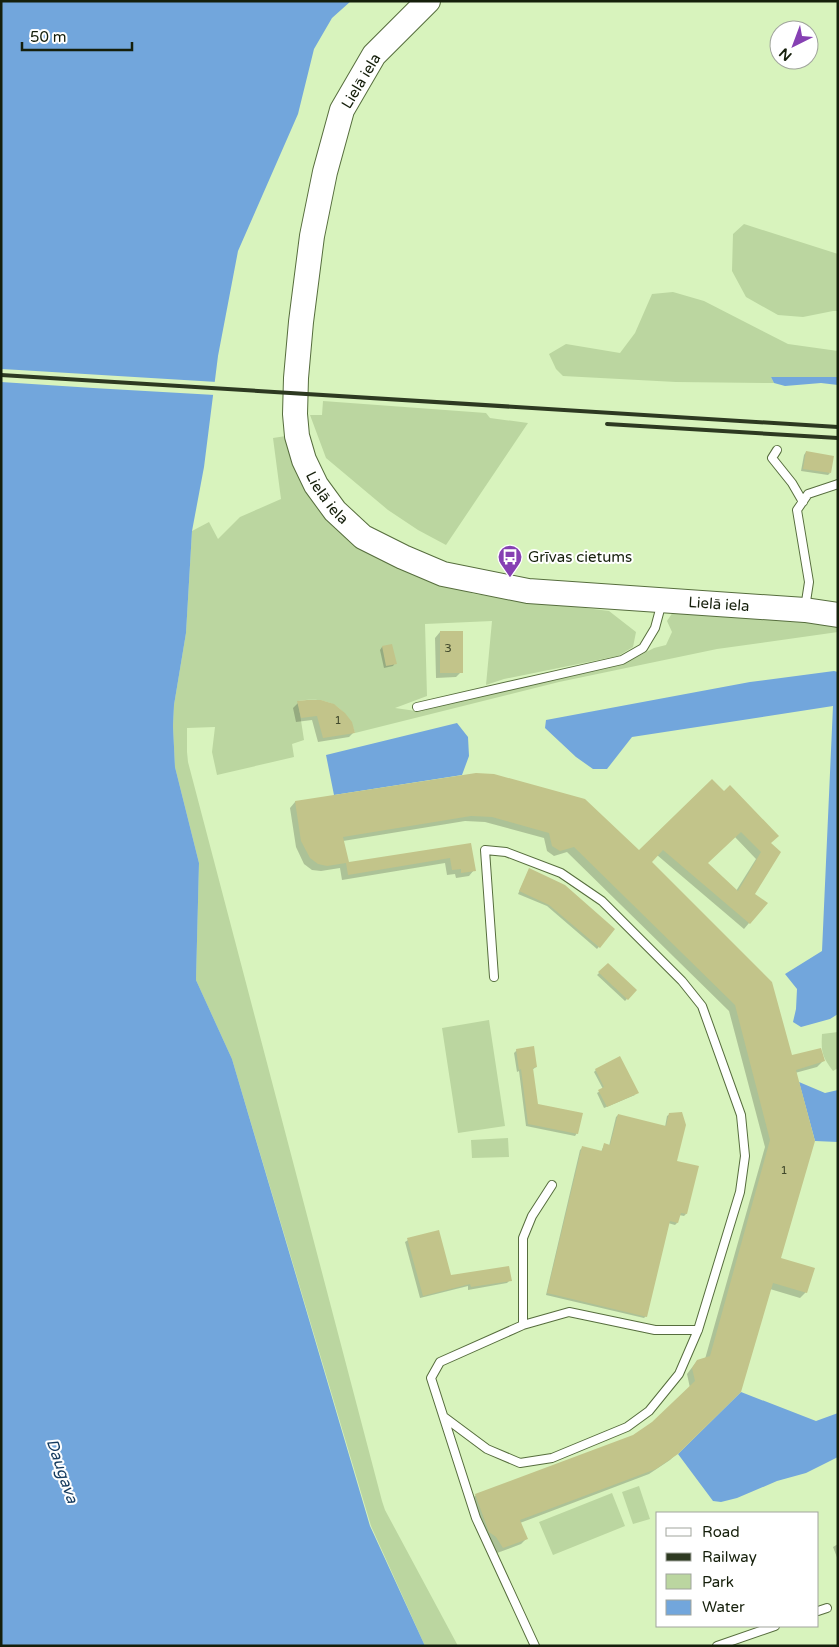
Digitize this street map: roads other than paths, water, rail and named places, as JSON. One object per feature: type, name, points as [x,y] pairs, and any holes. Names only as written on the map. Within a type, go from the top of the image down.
[{"type":"main road","name":"Lielā iela","points":[[428,1],[374,55],[342,110],[324,172],[312,236],[296,378],[295,414],[297,436],[304,460],[316,486],[336,511],[363,537],[402,558],[443,574],[528,591],[805,610],[838,615]]},
{"type":"lane","points":[[777,450],[772,458],[792,483],[803,502]]},
{"type":"lane","points":[[805,610],[809,582],[797,510],[808,494],[838,484]]},
{"type":"lane","points":[[417,707],[622,660],[642,648],[655,628],[662,600]]},
{"type":"lane","points":[[444,1417],[487,1449],[520,1463],[552,1458],[626,1427],[648,1411],[679,1374],[698,1330],[740,1192],[745,1156],[741,1115],[702,1006],[682,980],[602,901],[561,873],[506,852],[485,850],[494,977]]},
{"type":"lane","points":[[523,1325],[523,1238],[532,1216],[552,1186]]},
{"type":"lane","points":[[535,1646],[476,1518],[430,1378],[440,1362],[523,1325],[569,1312],[655,1330],[698,1330]]},
{"type":"lane","points":[[819,1611],[827,1608]]},
{"type":"lane","points":[[716,1646],[772,1627]]},
{"type":"water","name":"Daugava","points":[[1,1],[351,1],[332,18],[314,49],[298,114],[238,251],[218,356],[204,467],[192,531],[186,633],[174,705],[173,726],[175,767],[199,863],[196,980],[232,1059],[370,1526],[425,1646],[1,1646]]},
{"type":"water","points":[[771,377],[838,377],[838,385],[821,383],[785,386],[774,383]]},
{"type":"water","points":[[838,672],[838,1014],[830,1019],[801,1027],[793,1022],[797,989],[785,974],[822,951],[833,706],[632,737],[607,769],[593,769],[576,757],[545,728],[546,720],[750,682]]},
{"type":"water","points":[[457,723],[468,737],[469,756],[462,775],[334,795],[326,755]]},
{"type":"water","points":[[799,1082],[825,1093],[838,1090],[838,1142],[815,1141]]},
{"type":"water","points":[[741,1392],[816,1421],[838,1413],[838,1457],[806,1473],[777,1481],[737,1498],[721,1502],[713,1501],[678,1454]]},
{"type":"railway","points":[[1,375],[838,427]]},
{"type":"railway","points":[[607,424],[838,438]]},
{"type":"place","name":"Grīvas cietums","points":[[510,578]]}]
